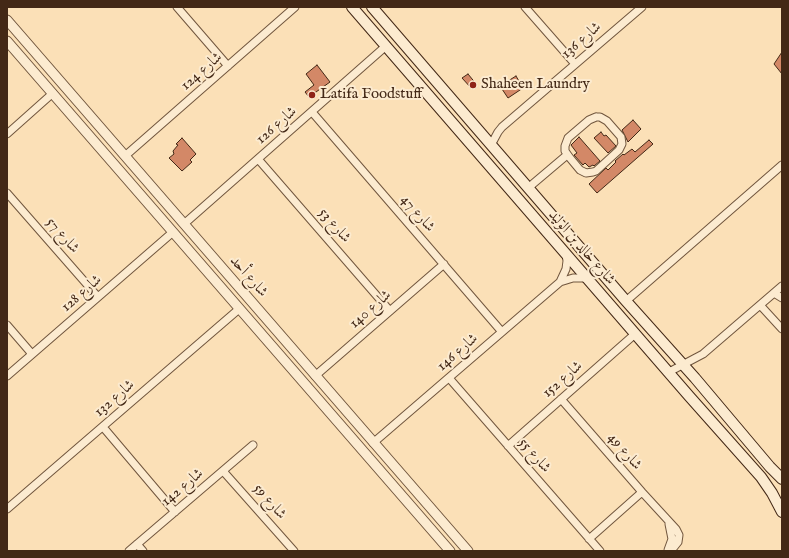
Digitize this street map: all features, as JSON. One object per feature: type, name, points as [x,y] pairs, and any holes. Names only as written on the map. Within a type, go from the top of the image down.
[{"type":"main road","name":"شارع خالد بن الوليد","points":[[352,7],[668,372],[761,477],[772,493],[782,512]]},
{"type":"main road","name":"شارع خالد بن الوليد","points":[[372,7],[782,479]]},
{"type":"main road","points":[[443,112],[452,111],[454,109],[454,103]]},
{"type":"main road","points":[[456,127],[459,119],[468,118]]},
{"type":"street","points":[[177,7],[228,66]]},
{"type":"street","name":"شارع 124","points":[[125,156],[295,7]]},
{"type":"street","points":[[525,7],[575,64]]},
{"type":"street","name":"شارع 136","points":[[491,145],[502,127],[642,7]]},
{"type":"street","name":"شارع أحد","points":[[7,20],[468,551]]},
{"type":"street","name":"شارع أحد","points":[[7,41],[450,551]]},
{"type":"street","name":"شارع 126","points":[[184,224],[386,46]]},
{"type":"street","points":[[36,74],[46,66]]},
{"type":"street","points":[[7,134],[53,94]]},
{"type":"street","name":"شارع 47","points":[[312,112],[502,332]]},
{"type":"street","points":[[596,117],[600,117],[607,121],[620,134],[622,141],[621,148],[593,172],[583,172],[567,154],[565,146],[568,138],[589,120],[596,117]]},
{"type":"street","name":"شارع 136","points":[[482,135],[502,127]]},
{"type":"street","points":[[528,188],[567,154]]},
{"type":"street","name":"شارع 53","points":[[258,159],[390,311]]},
{"type":"street","points":[[626,301],[782,165]]},
{"type":"street","name":"شارع 57","points":[[7,193],[98,297]]},
{"type":"street","name":"شارع 128","points":[[7,376],[173,232]]},
{"type":"street","points":[[182,242],[183,236],[188,232],[192,233]]},
{"type":"street","name":"شارع 146","points":[[560,282],[566,269],[566,254]]},
{"type":"street","name":"شارع 140","points":[[315,376],[444,264]]},
{"type":"street","name":"شارع 146","points":[[373,443],[560,282],[573,278],[587,278]]},
{"type":"street","points":[[668,372],[703,354],[782,286]]},
{"type":"street","points":[[774,293],[782,298]]},
{"type":"street","points":[[760,304],[782,329]]},
{"type":"street","name":"شارع 132","points":[[7,509],[239,309]]},
{"type":"street","points":[[7,325],[32,354]]},
{"type":"street","name":"شارع 152","points":[[508,446],[635,334]]},
{"type":"street","name":"شارع 55","points":[[449,378],[600,551]]},
{"type":"street","name":"شارع 49","points":[[561,399],[668,522],[676,529],[679,538],[677,545],[667,551]]},
{"type":"street","points":[[331,414],[337,413],[340,405]]},
{"type":"street","points":[[102,427],[175,512]]},
{"type":"street","name":"شارع 142","points":[[129,551],[253,445]]},
{"type":"street","name":"شارع 59","points":[[224,471],[294,551]]},
{"type":"street","points":[[589,539],[642,492]]},
{"type":"street","points":[[442,542],[452,533]]},
{"type":"street","points":[[137,544],[144,551]]},
{"type":"building","points":[[782,52],[782,74],[774,64]]},
{"type":"building","points":[[317,65],[330,82],[309,97],[305,92],[314,85],[306,74]]},
{"type":"building","points":[[468,74],[477,85],[472,89],[462,78]]},
{"type":"building","points":[[516,76],[523,88],[508,98],[500,86]]},
{"type":"building","points":[[633,120],[641,129],[628,142],[622,130]]},
{"type":"building","points":[[601,132],[604,136],[606,135],[616,146],[608,153],[594,138]]},
{"type":"building","points":[[579,137],[600,161],[594,166],[589,167],[585,163],[583,165],[574,155],[577,153],[571,145]]},
{"type":"building","points":[[182,138],[196,154],[190,160],[192,162],[182,171],[169,158],[174,154],[173,151],[178,145],[176,144]]},
{"type":"building","points":[[649,140],[653,144],[597,193],[589,184],[606,168],[608,170],[623,154],[624,155],[632,149],[635,152]]},
{"type":"place","name":"Shaheen Laundry","points":[[473,85]]},
{"type":"place","name":"Latifa Foodstuff","points":[[312,95]]}]
